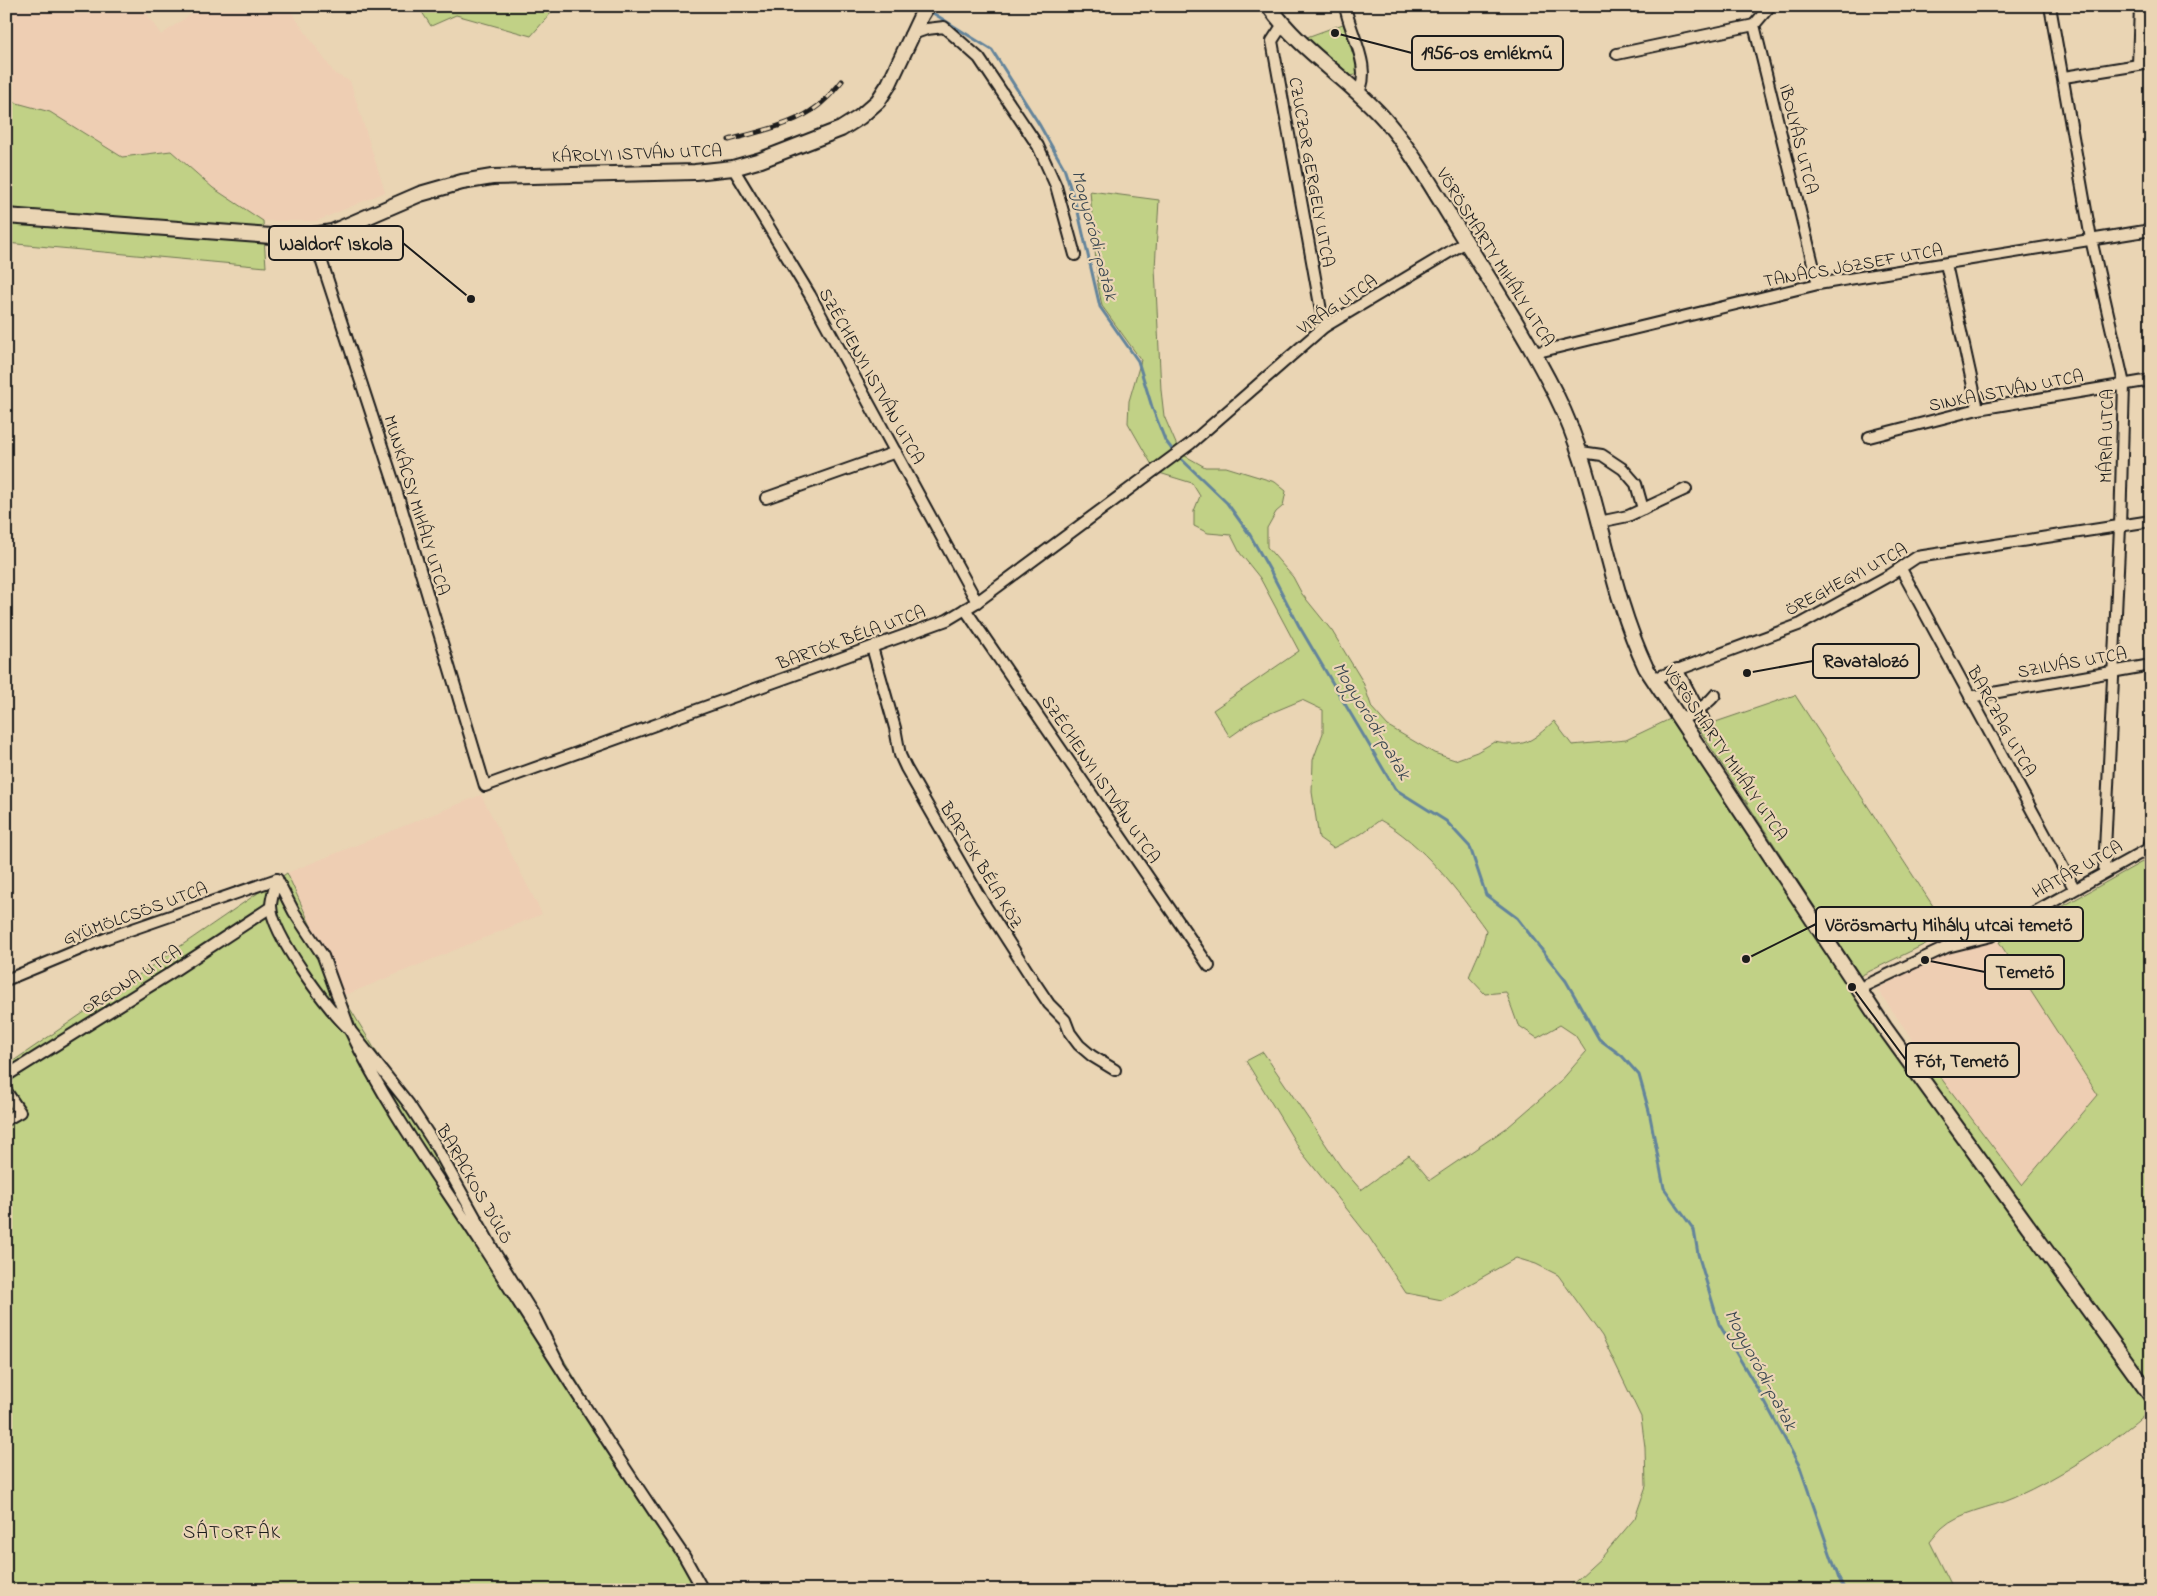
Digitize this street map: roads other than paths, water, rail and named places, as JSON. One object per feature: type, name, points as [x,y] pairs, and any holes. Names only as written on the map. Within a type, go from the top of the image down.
[{"type":"main road","name":"VÖRÖSMARTY MIHÁLY UTCA","points":[[1269,6],[1302,44],[1358,94],[1384,119],[1400,138],[1466,242],[1534,353],[1557,397],[1581,452],[1591,485],[1607,557],[1631,636],[1653,679],[1858,989],[2151,1396]]},
{"type":"main road","name":"KÁROLYI ISTVÁN UTCA","points":[[6,216],[284,237],[313,236],[332,232],[420,194],[462,182],[492,177],[695,172],[733,168],[761,160],[841,129],[860,117],[878,101],[883,93],[924,10]]},
{"type":"street","points":[[1345,6],[1364,70],[1363,86],[1358,94]]},
{"type":"street","points":[[1617,54],[1754,25],[1770,6]]},
{"type":"street","name":"MÁRIA UTCA","points":[[2050,6],[2091,239],[2124,384],[2120,526],[2104,872]]},
{"type":"street","points":[[2138,65],[2140,6]]},
{"type":"street","name":"CZUCZOR GERGELY UTCA","points":[[1283,24],[1272,41],[1324,327]]},
{"type":"street","name":"IBOLYÁS UTCA","points":[[1754,25],[1818,284]]},
{"type":"street","points":[[910,36],[927,29],[944,27],[979,58],[1038,146],[1056,186],[1075,255]]},
{"type":"street","points":[[2064,77],[2151,63]]},
{"type":"street","name":"SZÉCHENYI ISTVÁN UTCA","points":[[733,168],[810,295],[977,602]]},
{"type":"street","name":"TANÁCS JÓZSEF UTCA","points":[[1534,353],[1818,284],[2151,230]]},
{"type":"street","name":"MUNKÁCSY MIHÁLY UTCA","points":[[313,236],[391,474],[485,786]]},
{"type":"street","name":"VIRÁG UTCA","points":[[1190,444],[1324,327],[1466,242]]},
{"type":"street","points":[[1946,264],[1978,409]]},
{"type":"street","name":"SINKA ISTVÁN UTCA","points":[[1869,438],[1978,409],[2151,380]]},
{"type":"street","name":"BARTÓK BÉLA UTCA","points":[[485,786],[947,620],[977,602],[1190,444]]},
{"type":"street","points":[[766,498],[896,452]]},
{"type":"street","points":[[1581,452],[1602,455],[1623,469],[1636,484],[1642,499],[1642,509]]},
{"type":"street","points":[[1599,522],[1628,516],[1686,489]]},
{"type":"street","name":"ÖREGHEGYI UTCA","points":[[1653,679],[1800,624],[1901,569],[1918,557],[2151,521]]},
{"type":"street","name":"BARCZAG UTCA","points":[[1901,569],[2074,888]]},
{"type":"street","name":"SZÉCHENYI ISTVÁN UTCA","points":[[966,609],[1209,966]]},
{"type":"street","name":"BARTÓK BÉLA KÖZ","points":[[872,647],[895,728],[900,755],[934,820],[1033,980],[1050,1004],[1065,1020],[1070,1033],[1079,1045],[1092,1056],[1115,1070]]},
{"type":"street","name":"SZILVÁS UTCA","points":[[1970,697],[2151,665]]},
{"type":"street","points":[[1677,669],[1705,722]]},
{"type":"street","points":[[1681,721],[1699,709],[1706,707],[1715,695]]},
{"type":"street","name":"HATÁR UTCA","points":[[1858,989],[1947,947],[1991,936],[2149,845]]},
{"type":"street","points":[[271,906],[276,879]]},
{"type":"street","name":"BARACKOS DŰLŐ","points":[[276,879],[294,912],[323,956],[350,1030],[364,1062],[684,1556],[702,1589]]},
{"type":"street","name":"GYÜMÖLCSÖS UTCA","points":[[6,980],[107,938],[276,879]]},
{"type":"street","name":"BARACKOS DŰLŐ","points":[[271,906],[277,924],[300,967],[333,1014],[350,1030],[408,1103],[434,1144],[495,1254],[535,1317],[558,1364]]},
{"type":"street","name":"ORGONA UTCA","points":[[6,1076],[169,974],[271,906]]},
{"type":"street","points":[[6,1091],[20,1112],[6,1120]]},
{"type":"waterway","name":"Mogyoródi-patak","points":[[928,10],[992,50],[1039,124],[1064,168],[1078,212],[1100,307],[1138,361],[1152,407],[1165,440],[1174,452],[1227,503],[1250,535],[1299,626],[1395,789],[1446,821],[1470,847],[1486,895],[1517,918],[1566,981],[1599,1039],[1622,1056],[1639,1075],[1649,1111],[1664,1188],[1694,1230],[1698,1254],[1719,1324],[1760,1393],[1800,1467],[1839,1579],[1845,1590]]},
{"type":"railway","points":[[729,140],[772,128],[802,116],[816,108],[842,81]]},
{"type":"place","name":"1956-os emlékmű","points":[[1335,33]]},
{"type":"place","name":"Waldorf Iskola","points":[[471,299]]},
{"type":"place","name":"Ravatalozó","points":[[1747,673]]},
{"type":"place","name":"Vörösmarty Mihály utcai temető","points":[[1746,959]]},
{"type":"place","name":"Temető","points":[[1925,960]]},
{"type":"place","name":"Fót, Temető","points":[[1852,987]]},
{"type":"district","name":"SÁTORFÁK","points":[[232,1531]]}]
